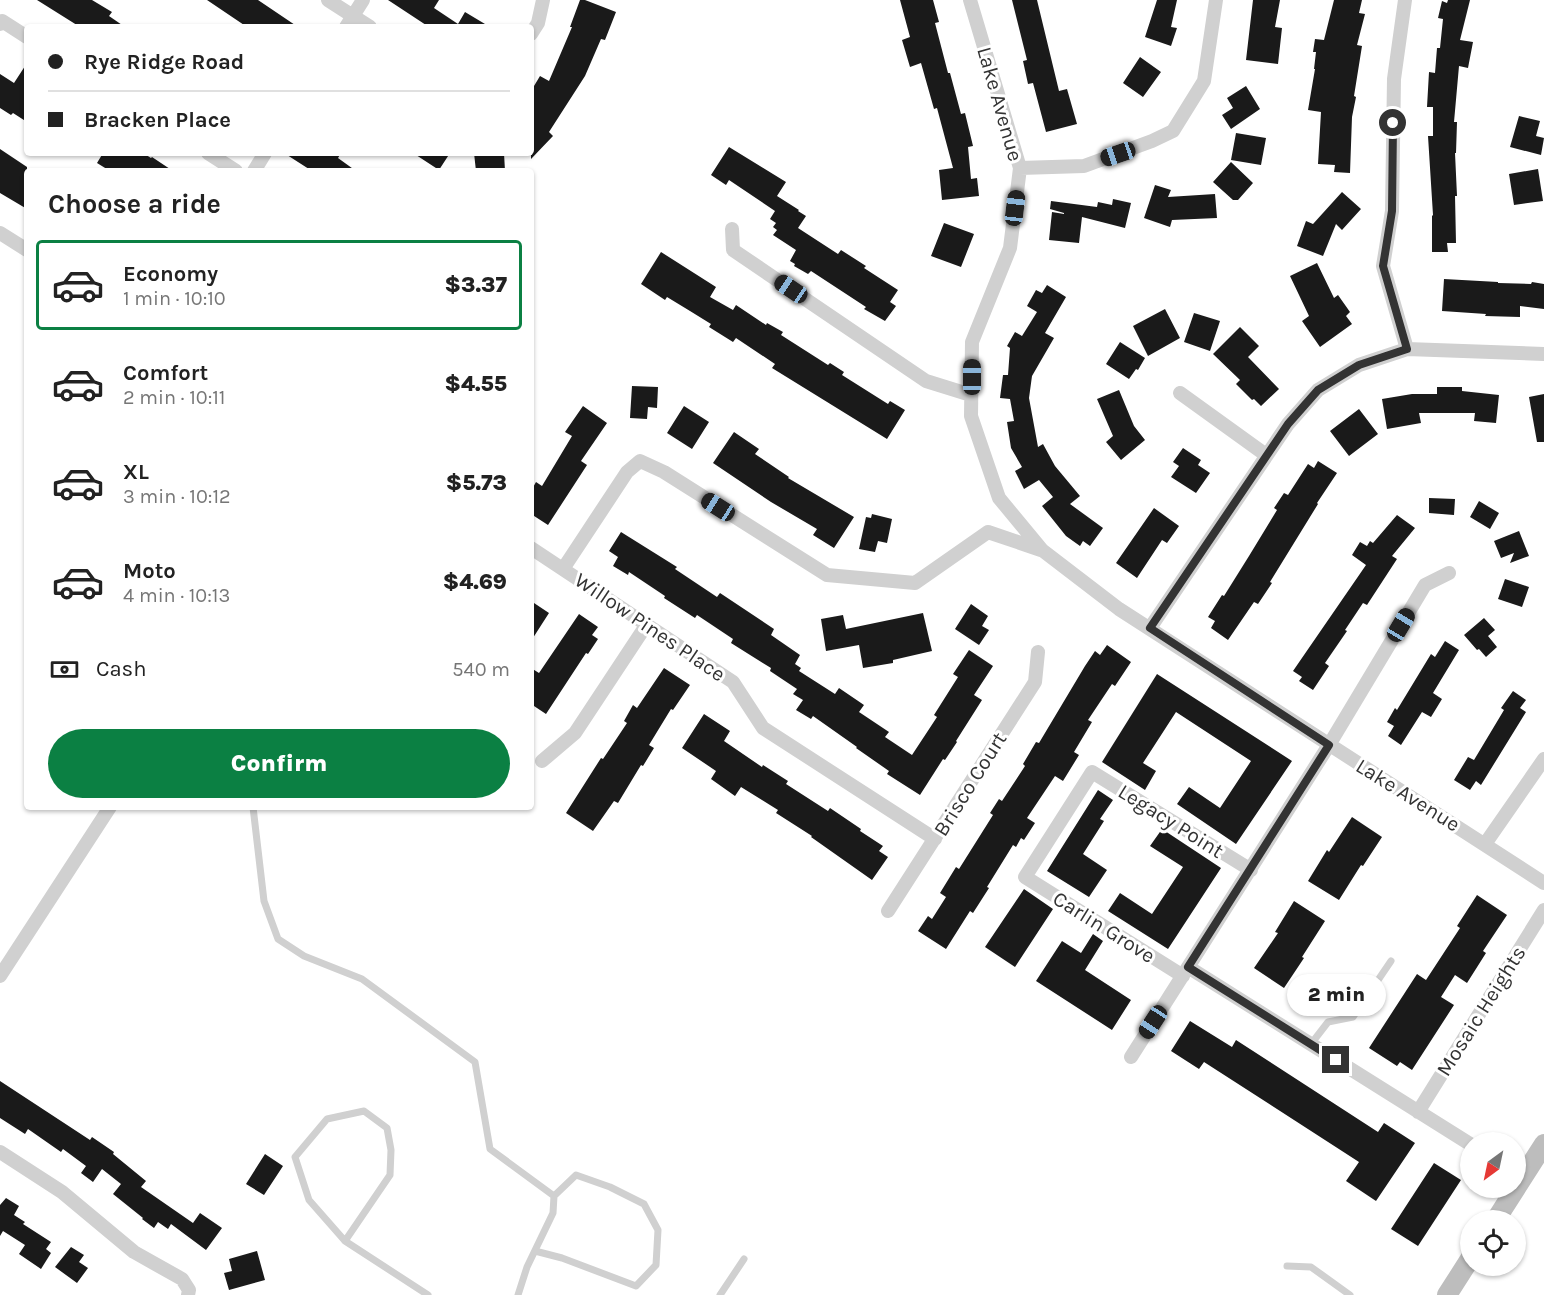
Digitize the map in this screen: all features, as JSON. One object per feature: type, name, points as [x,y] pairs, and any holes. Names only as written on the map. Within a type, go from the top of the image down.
[{"type":"main road","points":[[1526,1166],[1544,1144]]},
{"type":"main road","points":[[1447,1295],[1460,1275]]},
{"type":"street","points":[[328,0],[350,21],[363,0]]},
{"type":"street","points":[[534,29],[538,23],[543,0]]},
{"type":"street","name":"Lake Avenue","points":[[970,0],[1020,168],[1010,248],[972,342],[971,416],[999,498],[1042,550],[1119,609],[1544,883]]},
{"type":"street","points":[[1020,168],[1084,166],[1173,131],[1204,81],[1216,0]]},
{"type":"street","points":[[1405,0],[1394,79],[1392,211],[1383,266],[1407,349]]},
{"type":"street","points":[[1,23],[24,36]]},
{"type":"street","points":[[213,156],[231,168]]},
{"type":"street","points":[[732,229],[733,250],[926,381],[971,395]]},
{"type":"street","points":[[0,233],[24,248]]},
{"type":"street","points":[[1150,628],[1266,455],[1288,424],[1318,390],[1359,365],[1407,349],[1544,354]]},
{"type":"street","points":[[1180,393],[1266,455]]},
{"type":"street","points":[[563,569],[627,472],[640,461],[664,472],[828,575],[915,583],[988,532],[1042,550]]},
{"type":"street","name":"Willow Pines Place","points":[[534,550],[733,682],[763,728],[935,839]]},
{"type":"street","points":[[1131,1057],[1329,745],[1425,585],[1449,573]]},
{"type":"street","points":[[542,760],[575,734],[647,624]]},
{"type":"street","name":"Brisco Court","points":[[888,911],[1035,682],[1038,652]]},
{"type":"street","points":[[1485,844],[1544,759]]},
{"type":"street","name":"Legacy Point","points":[[1025,877],[1092,772],[1251,870]]},
{"type":"street","points":[[0,976],[108,810]]},
{"type":"street","name":"Carlin Grove","points":[[1025,877],[1311,1044],[1460,1138]]},
{"type":"street","name":"Mosaic Heights","points":[[1418,1112],[1544,910]]},
{"type":"street","points":[[0,1152],[62,1192],[134,1252],[182,1279],[189,1290],[188,1295]]},
{"type":"lane","points":[[253,810],[264,901],[278,939],[304,956],[362,979],[475,1062],[490,1149],[554,1196]]},
{"type":"lane","points":[[1311,1044],[1328,1022],[1353,1017],[1390,961]]},
{"type":"lane","points":[[345,1240],[390,1175],[391,1150],[387,1128],[364,1111],[327,1119],[295,1157],[309,1200],[345,1240],[428,1295]]},
{"type":"lane","points":[[518,1295],[527,1267],[553,1213],[554,1196],[576,1175],[610,1186],[644,1204],[658,1230],[656,1265],[636,1286],[562,1258],[535,1251]]},
{"type":"lane","points":[[720,1295],[744,1258]]},
{"type":"lane","points":[[1287,1266],[1311,1266],[1350,1295]]},
{"type":"building","points":[[37,0],[92,0],[112,12],[109,16],[121,24],[75,24]]},
{"type":"building","points":[[207,0],[258,0],[294,24],[243,24]]},
{"type":"building","points":[[388,0],[439,0],[434,8],[458,24],[424,24]]},
{"type":"building","points":[[580,0],[616,12],[605,40],[601,39],[585,76],[549,132],[553,136],[534,156],[534,86],[540,76],[549,81],[572,27],[570,27]]},
{"type":"building","points":[[900,0],[933,0],[939,22],[935,23],[948,73],[950,73],[961,114],[965,113],[973,146],[968,147],[971,179],[977,178],[979,196],[942,200],[939,170],[953,168],[937,108],[934,109],[921,63],[910,67],[902,40],[910,37]]},
{"type":"building","points":[[1012,0],[1037,0],[1059,91],[1067,89],[1077,124],[1046,132],[1033,83],[1028,84],[1023,61],[1027,60]]},
{"type":"building","points":[[1157,0],[1177,0],[1171,27],[1177,28],[1171,46],[1145,37]]},
{"type":"building","points":[[1253,0],[1280,0],[1275,27],[1282,28],[1278,64],[1246,60]]},
{"type":"building","points":[[1334,0],[1362,0],[1359,13],[1365,14],[1357,45],[1362,46],[1352,117],[1350,173],[1334,172],[1335,165],[1318,164],[1321,112],[1308,110],[1315,69],[1316,52],[1313,52],[1315,39],[1324,40]]},
{"type":"building","points":[[1448,0],[1470,0],[1460,40],[1473,42],[1468,68],[1459,66],[1454,122],[1457,122],[1456,243],[1447,243],[1448,252],[1432,252],[1433,215],[1428,136],[1433,136],[1433,107],[1427,107],[1429,72],[1435,73],[1443,19],[1438,18],[1442,1],[1447,3]]},
{"type":"building","points":[[465,12],[485,24],[458,24]]},
{"type":"building","points":[[1140,57],[1161,72],[1143,97],[1123,83]]},
{"type":"building","points":[[24,68],[24,120],[0,108],[0,74],[14,83]]},
{"type":"building","points":[[1246,86],[1260,109],[1231,129],[1222,115],[1233,108],[1227,98]]},
{"type":"building","points":[[1519,116],[1540,121],[1536,136],[1544,138],[1541,155],[1510,147]]},
{"type":"building","points":[[1236,133],[1266,138],[1261,165],[1231,160]]},
{"type":"building","points":[[729,147],[786,182],[777,196],[806,216],[798,228],[838,254],[841,250],[898,290],[890,302],[896,306],[885,321],[864,309],[866,307],[811,271],[808,274],[794,266],[795,264],[790,261],[796,250],[773,235],[777,230],[773,227],[776,223],[770,219],[775,211],[729,180],[726,185],[711,175]]},
{"type":"building","points":[[0,149],[27,167],[24,168],[24,207],[0,193]]},
{"type":"building","points":[[101,156],[148,156],[168,168],[105,168],[97,163]]},
{"type":"building","points":[[289,156],[339,156],[338,158],[352,168],[307,168]]},
{"type":"building","points":[[418,156],[448,156],[440,168],[436,168]]},
{"type":"building","points":[[474,156],[504,156],[505,168],[476,168]]},
{"type":"building","points":[[1231,162],[1253,183],[1238,200],[1233,200],[1213,182]]},
{"type":"building","points":[[1538,169],[1543,201],[1514,205],[1509,174]]},
{"type":"building","points":[[1155,185],[1171,190],[1168,197],[1215,194],[1217,218],[1172,220],[1170,227],[1144,218]]},
{"type":"building","points":[[1342,192],[1361,209],[1342,230],[1336,224],[1323,256],[1297,246],[1306,221],[1313,224]]},
{"type":"building","points":[[1113,199],[1131,203],[1125,228],[1082,217],[1079,243],[1049,240],[1052,212],[1064,214],[1050,209],[1051,201],[1097,207],[1098,202],[1112,205]]},
{"type":"building","points":[[944,223],[974,234],[961,267],[931,256]]},
{"type":"building","points":[[661,252],[716,287],[710,297],[733,310],[736,305],[766,325],[767,323],[783,332],[781,335],[828,365],[830,363],[844,372],[842,375],[888,404],[890,401],[905,410],[887,439],[772,368],[775,364],[736,338],[733,342],[709,327],[711,324],[667,297],[665,300],[641,284]]},
{"type":"building","points":[[1317,263],[1334,298],[1338,295],[1350,312],[1346,316],[1352,324],[1320,347],[1302,321],[1309,316],[1290,276]]},
{"type":"building","points":[[1444,279],[1544,284],[1544,309],[1520,306],[1520,317],[1442,311]]},
{"type":"building","points":[[1047,285],[1066,297],[1045,333],[1054,338],[1032,376],[1029,398],[1038,447],[1043,444],[1055,466],[1080,496],[1070,504],[1103,528],[1090,546],[1083,541],[1080,546],[1066,536],[1042,506],[1053,497],[1039,480],[1024,489],[1015,471],[1022,467],[1011,448],[1007,422],[1014,421],[1010,399],[1000,398],[1003,375],[1008,375],[1010,348],[1007,346],[1015,332],[1022,336],[1037,312],[1027,306],[1036,290],[1042,293]]},
{"type":"building","points":[[1165,309],[1180,338],[1148,356],[1133,326]]},
{"type":"building","points":[[1194,313],[1220,321],[1210,351],[1184,342]]},
{"type":"building","points":[[1240,327],[1259,346],[1248,357],[1279,389],[1261,406],[1236,384],[1240,380],[1213,354]]},
{"type":"building","points":[[1120,342],[1145,358],[1129,379],[1106,364]]},
{"type":"building","points":[[632,386],[658,387],[657,408],[648,407],[647,419],[630,418]]},
{"type":"building","points":[[1437,387],[1462,387],[1462,391],[1499,395],[1496,423],[1474,421],[1475,413],[1419,413],[1421,423],[1387,429],[1382,399],[1412,394],[1437,394]]},
{"type":"building","points":[[1119,390],[1134,426],[1145,440],[1121,460],[1106,442],[1113,436],[1097,399]]},
{"type":"building","points":[[1544,394],[1544,442],[1537,442],[1529,397]]},
{"type":"building","points":[[583,406],[607,423],[581,461],[587,465],[548,525],[534,516],[534,486],[536,482],[542,486],[572,436],[565,432]]},
{"type":"building","points":[[684,406],[709,422],[692,449],[667,433]]},
{"type":"building","points":[[1359,409],[1378,434],[1349,456],[1330,431]]},
{"type":"building","points":[[734,432],[759,449],[755,454],[788,478],[854,517],[834,548],[813,535],[817,529],[771,502],[713,463]]},
{"type":"building","points":[[1183,448],[1201,460],[1198,465],[1210,473],[1196,493],[1171,477],[1179,466],[1173,462]]},
{"type":"building","points":[[1318,461],[1337,473],[1270,582],[1272,583],[1258,604],[1254,602],[1228,640],[1211,628],[1215,621],[1208,617],[1249,556],[1277,510],[1274,508],[1284,493],[1288,495],[1308,464],[1314,468]]},
{"type":"building","points":[[1429,498],[1455,499],[1454,515],[1429,513]]},
{"type":"building","points":[[1479,501],[1499,513],[1490,529],[1470,517]]},
{"type":"building","points":[[1154,508],[1179,526],[1167,543],[1162,540],[1137,578],[1116,563]]},
{"type":"building","points":[[872,514],[892,519],[887,543],[878,541],[875,552],[859,549],[866,517],[871,518]]},
{"type":"building","points":[[1397,515],[1415,528],[1392,556],[1397,559],[1367,605],[1363,603],[1345,630],[1347,631],[1325,663],[1329,666],[1313,690],[1299,681],[1302,677],[1293,671],[1366,565],[1352,555],[1360,542],[1367,546],[1370,541],[1373,543]]},
{"type":"building","points":[[1519,531],[1529,556],[1510,563],[1514,553],[1501,558],[1494,541]]},
{"type":"building","points":[[621,532],[677,567],[675,569],[717,597],[720,593],[774,629],[771,635],[800,655],[795,664],[801,668],[799,671],[835,694],[839,688],[864,705],[859,712],[889,732],[885,737],[912,755],[937,717],[934,715],[958,677],[953,674],[969,650],[993,666],[974,695],[982,700],[957,742],[920,795],[887,774],[889,771],[813,716],[811,719],[796,710],[803,700],[793,694],[797,689],[770,671],[771,668],[731,643],[733,639],[697,615],[695,618],[629,572],[628,575],[613,566],[618,557],[609,551]]},
{"type":"building","points":[[1505,579],[1529,587],[1522,607],[1498,599]]},
{"type":"building","points":[[534,603],[549,613],[534,636]]},
{"type":"building","points":[[971,604],[988,616],[982,626],[989,630],[979,645],[955,629]]},
{"type":"building","points":[[923,613],[932,651],[893,660],[893,663],[863,668],[859,645],[826,651],[821,619],[843,615],[846,629]]},
{"type":"building","points":[[579,614],[598,627],[592,635],[598,639],[588,654],[586,653],[546,714],[534,706],[534,670],[539,673]]},
{"type":"building","points":[[1484,618],[1495,630],[1488,636],[1497,647],[1486,657],[1464,635]]},
{"type":"building","points":[[1445,641],[1459,650],[1433,693],[1442,699],[1431,717],[1422,712],[1401,745],[1388,736],[1394,726],[1387,722],[1395,708],[1397,710],[1431,654],[1435,657]]},
{"type":"building","points":[[1107,645],[1131,662],[1115,686],[1112,684],[1088,720],[1092,722],[1074,752],[1079,755],[1063,781],[1055,776],[1027,818],[1035,823],[1024,840],[1021,838],[1016,847],[1013,845],[973,913],[970,911],[946,949],[918,931],[928,916],[932,919],[946,897],[940,893],[956,867],[959,869],[993,815],[990,813],[999,799],[1002,801],[1025,766],[1023,764],[1036,742],[1039,743],[1085,666],[1095,651],[1100,655]]},
{"type":"building","points":[[664,668],[690,685],[673,710],[671,709],[649,745],[654,748],[643,766],[641,765],[618,803],[614,801],[593,831],[566,813],[601,758],[603,759],[627,723],[624,721],[633,705],[637,708]]},
{"type":"building","points":[[1157,674],[1292,761],[1236,844],[1177,804],[1189,787],[1220,808],[1251,761],[1176,712],[1143,763],[1156,771],[1145,790],[1102,762]]},
{"type":"building","points":[[1513,691],[1526,700],[1520,708],[1526,712],[1481,785],[1476,781],[1470,790],[1454,780],[1468,757],[1474,760],[1504,710],[1501,708]]},
{"type":"building","points":[[704,714],[730,731],[724,741],[762,767],[763,765],[788,781],[786,784],[828,811],[830,808],[883,846],[879,851],[888,857],[872,880],[776,813],[778,810],[741,787],[735,796],[711,779],[716,771],[682,748]]},
{"type":"building","points":[[1098,790],[1113,800],[1100,819],[1104,821],[1083,854],[1107,870],[1089,897],[1047,871]]},
{"type":"building","points":[[1352,817],[1382,837],[1339,900],[1308,881],[1327,850],[1329,852]]},
{"type":"building","points":[[1162,829],[1221,868],[1168,949],[1108,911],[1120,893],[1152,914],[1183,867],[1150,846]]},
{"type":"building","points":[[1024,889],[1053,909],[1015,967],[985,947]]},
{"type":"building","points":[[1477,895],[1507,915],[1483,951],[1486,953],[1467,983],[1455,975],[1441,997],[1454,1005],[1412,1070],[1400,1062],[1397,1066],[1369,1048],[1417,974],[1426,980],[1460,928],[1457,926]]},
{"type":"building","points":[[1294,901],[1325,921],[1284,988],[1254,968],[1278,933],[1275,932]]},
{"type":"building","points":[[1093,934],[1103,941],[1085,970],[1131,1000],[1112,1030],[1036,981],[1062,941],[1081,953]]},
{"type":"building","points":[[1190,1021],[1232,1047],[1236,1040],[1378,1132],[1384,1123],[1415,1143],[1376,1201],[1346,1181],[1359,1162],[1204,1062],[1199,1069],[1171,1051]]},
{"type":"building","points":[[0,1081],[90,1140],[92,1137],[114,1152],[113,1154],[146,1181],[141,1187],[193,1223],[200,1213],[222,1228],[206,1250],[171,1224],[168,1229],[158,1222],[154,1228],[142,1219],[113,1194],[121,1184],[102,1169],[93,1182],[81,1173],[86,1166],[63,1149],[61,1152],[28,1129],[25,1134],[0,1118]]},
{"type":"building","points":[[265,1154],[283,1166],[264,1195],[246,1184]]},
{"type":"building","points":[[1434,1163],[1460,1179],[1418,1246],[1391,1229]]},
{"type":"building","points":[[6,1198],[19,1206],[14,1215],[25,1222],[23,1224],[51,1242],[46,1249],[51,1253],[41,1269],[19,1254],[25,1245],[3,1231],[0,1236],[0,1205]]},
{"type":"building","points":[[71,1247],[84,1255],[79,1262],[88,1268],[77,1283],[55,1267]]},
{"type":"building","points":[[257,1251],[265,1280],[229,1290],[224,1273],[232,1271],[229,1259]]},
{"type":"route","points":[[1336,1060],[1188,967],[1329,745],[1150,628],[1288,424],[1318,390],[1359,365],[1407,349],[1383,266],[1392,211],[1393,123]]}]
